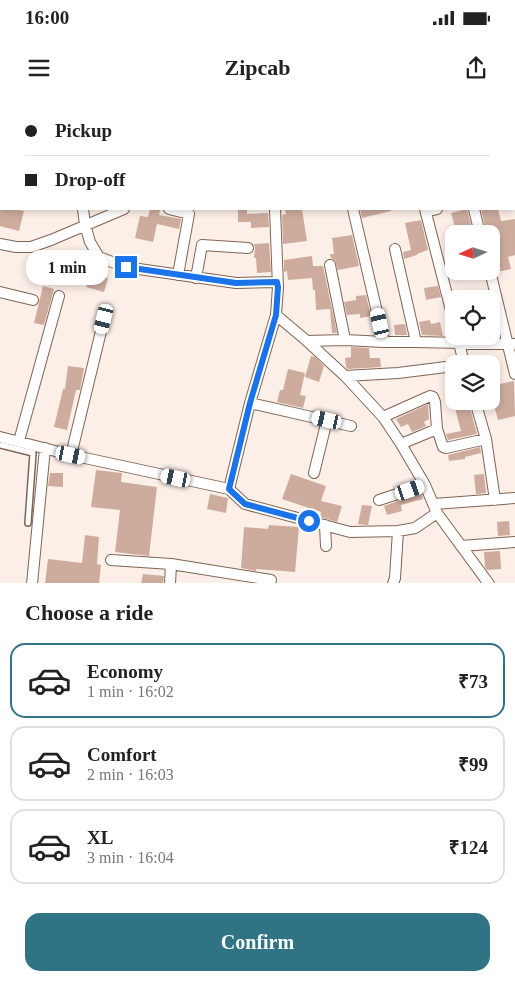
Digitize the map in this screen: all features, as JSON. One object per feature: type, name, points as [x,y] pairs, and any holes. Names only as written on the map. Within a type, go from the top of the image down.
[{"type":"street","points":[[83,210],[90,242],[99,257],[126,267],[196,278],[236,283],[277,282]]},
{"type":"street","points":[[0,244],[31,247],[122,210]]},
{"type":"street","points":[[173,210],[189,214],[178,275]]},
{"type":"street","points":[[229,489],[250,403],[276,315],[278,287],[275,210]]},
{"type":"street","points":[[353,210],[384,342]]},
{"type":"street","points":[[430,210],[447,290]]},
{"type":"street","points":[[474,210],[478,225]]},
{"type":"street","points":[[196,278],[202,245],[248,248]]},
{"type":"street","points":[[395,249],[416,342]]},
{"type":"street","points":[[330,265],[345,340]]},
{"type":"street","points":[[493,280],[512,344],[515,374]]},
{"type":"street","points":[[0,292],[33,300]]},
{"type":"street","points":[[19,441],[58,296]]},
{"type":"street","points":[[276,315],[345,376],[383,417],[426,485],[435,508],[488,583]]},
{"type":"street","points":[[71,455],[104,319]]},
{"type":"street","points":[[307,341],[445,341]]},
{"type":"street","points":[[345,376],[398,373],[445,367]]},
{"type":"street","points":[[383,417],[430,396],[435,402],[442,446],[446,448],[486,439]]},
{"type":"street","points":[[250,403],[351,426]]},
{"type":"street","points":[[478,410],[486,439],[495,500]]},
{"type":"street","points":[[314,473],[327,420]]},
{"type":"street","points":[[401,444],[438,429]]},
{"type":"street","points":[[0,437],[71,455],[229,489],[245,504],[350,532],[398,532],[415,528],[435,508],[515,498]]},
{"type":"street","points":[[32,583],[45,448]]},
{"type":"street","points":[[379,500],[426,485]]},
{"type":"street","points":[[325,525],[326,546]]},
{"type":"street","points":[[393,583],[398,532]]},
{"type":"street","points":[[461,546],[515,542]]},
{"type":"street","points":[[111,560],[171,564],[271,580]]},
{"type":"street","points":[[170,583],[171,564]]},
{"type":"lane","points":[[0,445],[33,453],[28,523]]},
{"type":"building","points":[[0,210],[24,211],[19,231],[0,226]]},
{"type":"building","points":[[150,210],[160,210],[159,215],[181,219],[179,229],[157,224],[153,242],[135,238],[140,216],[148,217]]},
{"type":"building","points":[[238,210],[247,210],[247,214],[268,213],[269,227],[251,228],[251,222],[238,222]]},
{"type":"building","points":[[285,210],[302,210],[307,241],[283,244],[282,215],[286,214]]},
{"type":"building","points":[[360,210],[391,210],[391,211],[362,218]]},
{"type":"building","points":[[467,210],[471,225],[454,225],[451,213]]},
{"type":"building","points":[[481,210],[498,210],[501,221],[515,219],[515,255],[508,257],[511,269],[500,271],[500,225],[485,225]]},
{"type":"building","points":[[421,220],[428,250],[404,259],[403,252],[411,250],[405,223]]},
{"type":"building","points":[[352,235],[359,266],[338,270],[330,254],[334,254],[332,238]]},
{"type":"building","points":[[269,243],[271,272],[257,273],[254,244]]},
{"type":"building","points":[[312,256],[313,266],[323,266],[337,333],[332,333],[330,309],[316,310],[312,278],[288,280],[287,271],[284,272],[284,260]]},
{"type":"building","points":[[90,273],[108,278],[104,292],[86,287]]},
{"type":"building","points":[[43,286],[54,289],[44,325],[34,323]]},
{"type":"building","points":[[438,286],[441,297],[426,300],[424,288]]},
{"type":"building","points":[[366,295],[371,316],[360,318],[360,314],[347,315],[344,302],[356,300],[356,296]]},
{"type":"building","points":[[430,320],[431,324],[440,322],[443,336],[422,335],[419,322]]},
{"type":"building","points":[[405,324],[407,335],[395,335],[394,325]]},
{"type":"building","points":[[351,347],[369,348],[370,358],[380,358],[381,367],[348,369],[345,358],[351,357]]},
{"type":"building","points":[[311,356],[315,357],[324,366],[319,382],[305,377]]},
{"type":"building","points":[[68,366],[84,368],[80,390],[76,390],[67,430],[54,427],[63,389],[65,389]]},
{"type":"building","points":[[288,369],[305,373],[300,395],[306,396],[303,408],[277,402],[280,390],[283,390]]},
{"type":"building","points":[[514,381],[515,416],[498,420],[495,410],[500,410],[500,384]]},
{"type":"building","points":[[428,404],[429,419],[424,422],[426,426],[412,432],[408,424],[401,427],[396,419]]},
{"type":"building","points":[[456,410],[470,410],[477,434],[448,440],[446,434],[461,431]]},
{"type":"building","points":[[480,447],[481,453],[465,457],[465,459],[449,461],[448,455]]},
{"type":"building","points":[[96,470],[122,473],[121,482],[157,487],[149,556],[115,552],[120,510],[91,507]]},
{"type":"building","points":[[50,473],[63,473],[63,487],[48,486]]},
{"type":"building","points":[[291,474],[326,486],[321,501],[342,506],[337,522],[320,517],[321,512],[282,499]]},
{"type":"building","points":[[484,474],[486,493],[476,494],[474,475]]},
{"type":"building","points":[[421,493],[423,499],[401,505],[402,511],[387,515],[384,506]]},
{"type":"building","points":[[210,494],[228,498],[226,513],[207,509]]},
{"type":"building","points":[[362,505],[372,506],[368,525],[358,524]]},
{"type":"building","points":[[509,521],[510,535],[498,536],[497,522]]},
{"type":"building","points":[[269,525],[299,527],[295,572],[256,569],[256,571],[241,568],[244,527],[268,529]]},
{"type":"building","points":[[85,535],[99,537],[97,564],[101,565],[99,583],[45,583],[48,559],[82,563]]},
{"type":"building","points":[[500,551],[501,569],[487,570],[484,552]]},
{"type":"building","points":[[143,574],[164,576],[163,583],[141,583]]},
{"type":"route","points":[[126,267],[236,283],[277,282],[276,315],[250,403],[229,489],[245,504],[309,521]]}]
